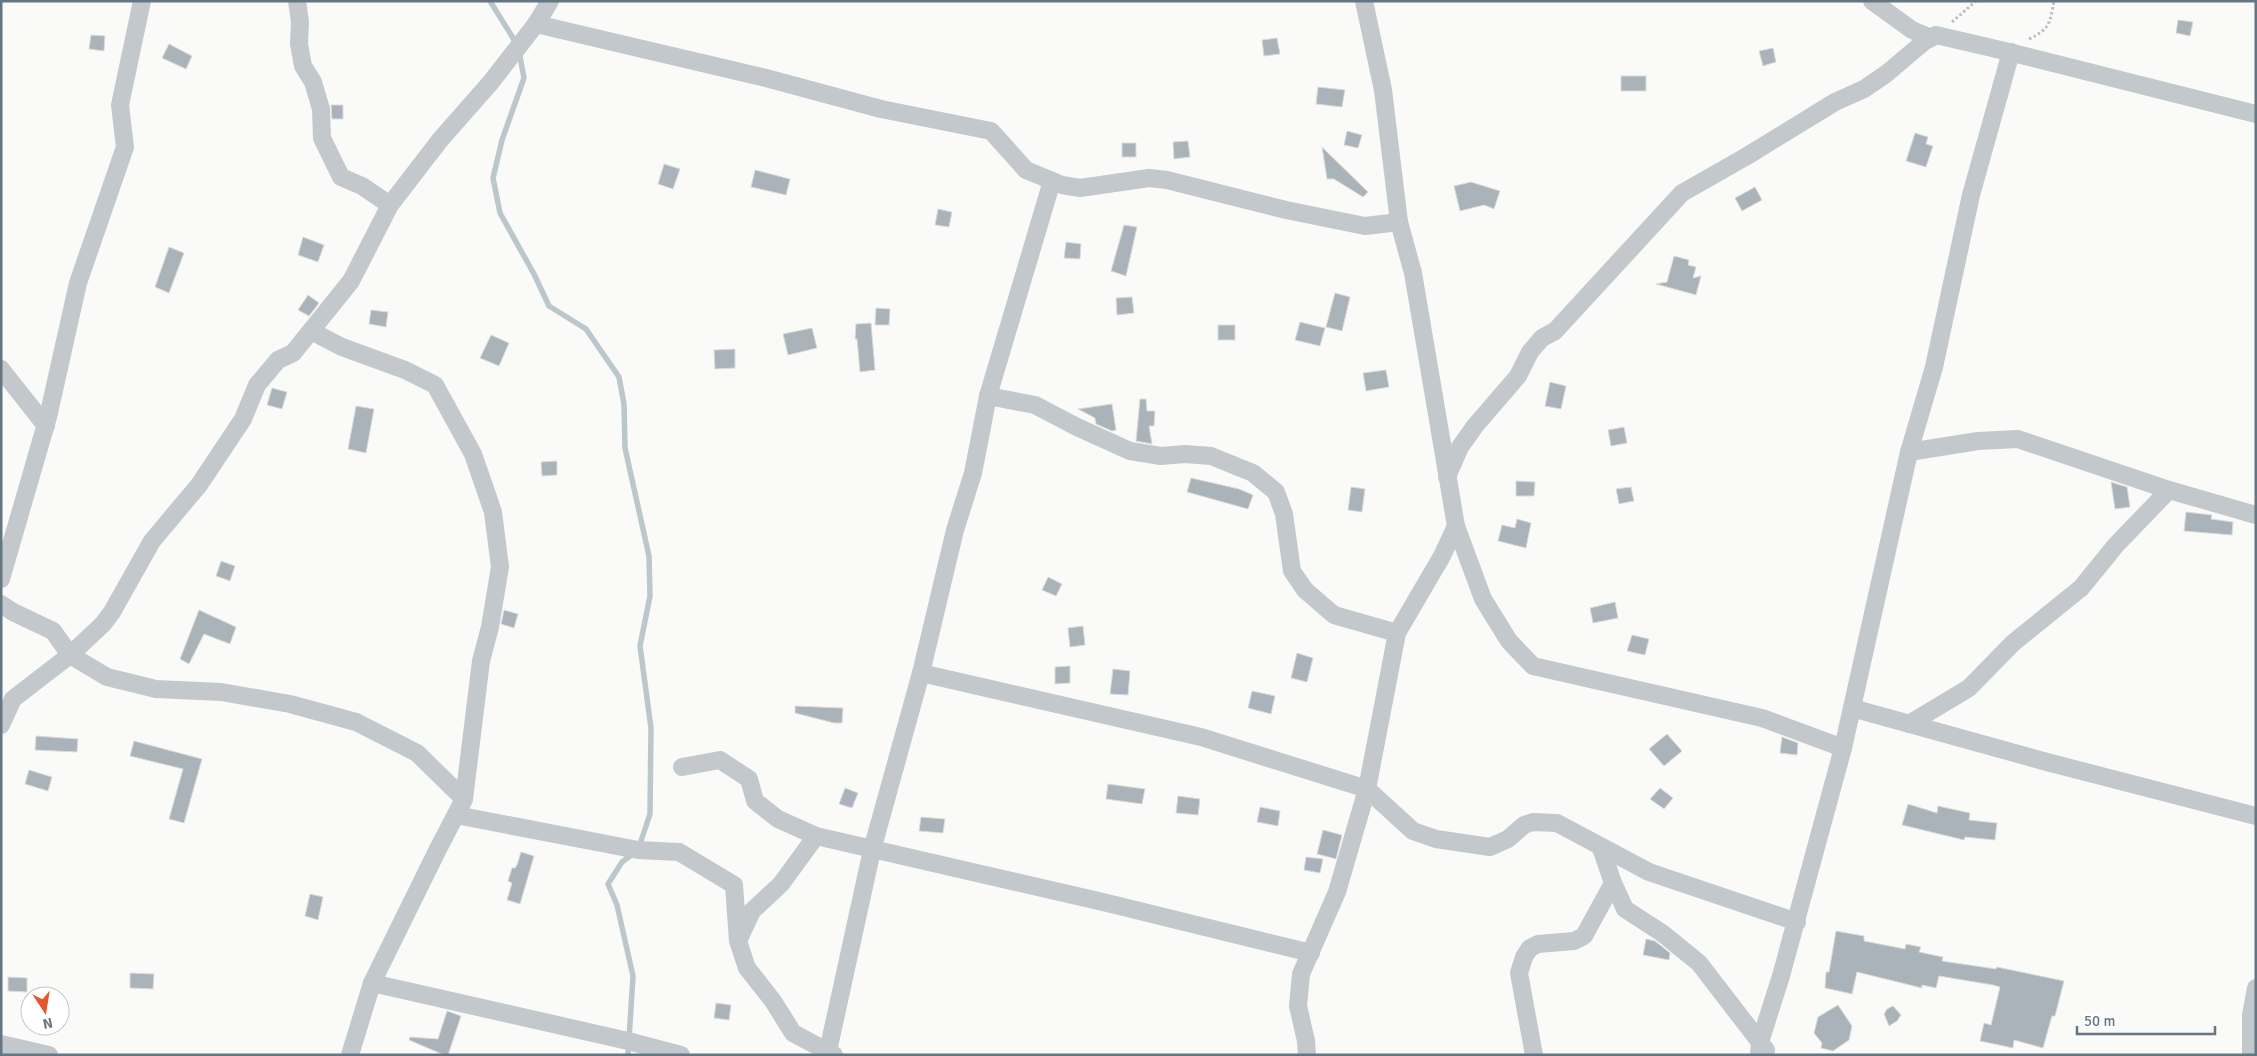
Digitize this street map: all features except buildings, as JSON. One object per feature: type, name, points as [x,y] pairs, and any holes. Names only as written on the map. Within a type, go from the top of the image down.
[{"type":"street","points":[[1,580],[46,426],[78,283],[125,147],[120,105],[142,1]]},
{"type":"street","points":[[297,1],[300,22],[299,44],[303,66],[313,82],[321,109],[322,138],[341,177],[362,186],[390,205]]},
{"type":"street","points":[[1,725],[13,699],[70,655],[103,624],[112,612],[152,541],[199,485],[243,419],[257,385],[278,360],[293,353],[351,281],[390,205],[440,140],[491,82],[536,24],[550,1]]},
{"type":"street","points":[[1364,1],[1382,90],[1399,222],[1413,273],[1456,526],[1483,599],[1509,641],[1533,666],[1762,718],[1843,748]]},
{"type":"street","points":[[1872,1],[1912,30],[2256,114]]},
{"type":"street","points":[[536,24],[766,78],[881,109],[991,132],[1026,170],[1062,185],[1080,188],[1149,178],[1167,180],[1286,210],[1365,226],[1399,222]]},
{"type":"street","points":[[1447,477],[1460,447],[1475,426],[1518,376],[1530,352],[1542,338],[1555,331],[1682,193],[1828,106],[1864,89],[1886,74],[1933,36]]},
{"type":"street","points":[[1763,1050],[1843,748],[1909,452],[1934,367],[1971,195],[2008,52]]},
{"type":"street","points":[[456,815],[638,850],[679,852],[734,885],[738,941],[747,968],[774,1002],[792,1032],[831,1053],[872,850],[921,673],[955,530],[973,473],[988,396],[1052,180]]},
{"type":"street","points":[[311,331],[342,347],[405,370],[435,385],[473,454],[493,512],[500,566],[490,627],[481,662],[464,800],[372,983],[350,1055]]},
{"type":"street","points":[[1,369],[46,426]]},
{"type":"street","points":[[988,396],[1035,405],[1130,451],[1160,456],[1186,454],[1211,456],[1253,473],[1276,492],[1284,514],[1292,571],[1305,590],[1334,615],[1398,633]]},
{"type":"street","points":[[1909,452],[1978,441],[2018,439],[2169,490],[2256,515]]},
{"type":"street","points":[[1909,724],[1969,688],[2014,643],[2081,588],[2116,545],[2169,490]]},
{"type":"street","points":[[1307,1055],[1306,1041],[1298,1006],[1301,974],[1337,892],[1367,789],[1398,633],[1442,556],[1456,526]]},
{"type":"street","points":[[1,604],[53,631],[70,655],[107,677],[156,689],[222,692],[290,704],[356,722],[417,753],[464,800]]},
{"type":"street","points":[[921,673],[1201,737],[1367,789],[1413,831],[1436,839],[1490,847],[1508,839],[1524,825],[1533,822],[1556,823],[1600,848],[1649,872],[1797,922]]},
{"type":"street","points":[[1852,708],[2256,816]]},
{"type":"street","points":[[682,767],[720,760],[749,779],[754,801],[778,819],[816,836],[1103,902],[1311,954]]},
{"type":"street","points":[[738,941],[752,911],[781,884],[816,836]]},
{"type":"street","points":[[1600,848],[1625,909],[1662,933],[1699,963],[1763,1050]]},
{"type":"street","points":[[1534,1055],[1519,973],[1524,957],[1530,948],[1538,944],[1574,941],[1584,936],[1613,882]]},
{"type":"street","points":[[372,983],[628,1041],[681,1055]]},
{"type":"street","points":[[2252,1055],[2251,1015],[2256,988]]},
{"type":"street","points":[[1,1044],[48,1055]]},
{"type":"path","points":[[1933,36],[1976,1]]},
{"type":"path","points":[[2008,52],[2044,32],[2048,27],[2054,1]]},
{"type":"waterway","points":[[490,1],[518,46],[524,78],[502,140],[493,178],[500,213],[534,274],[549,306],[586,329],[619,377],[624,404],[625,448],[649,556],[650,596],[640,646],[651,728],[650,814],[638,850],[622,862],[608,884],[617,905],[633,976],[628,1055]]}]
